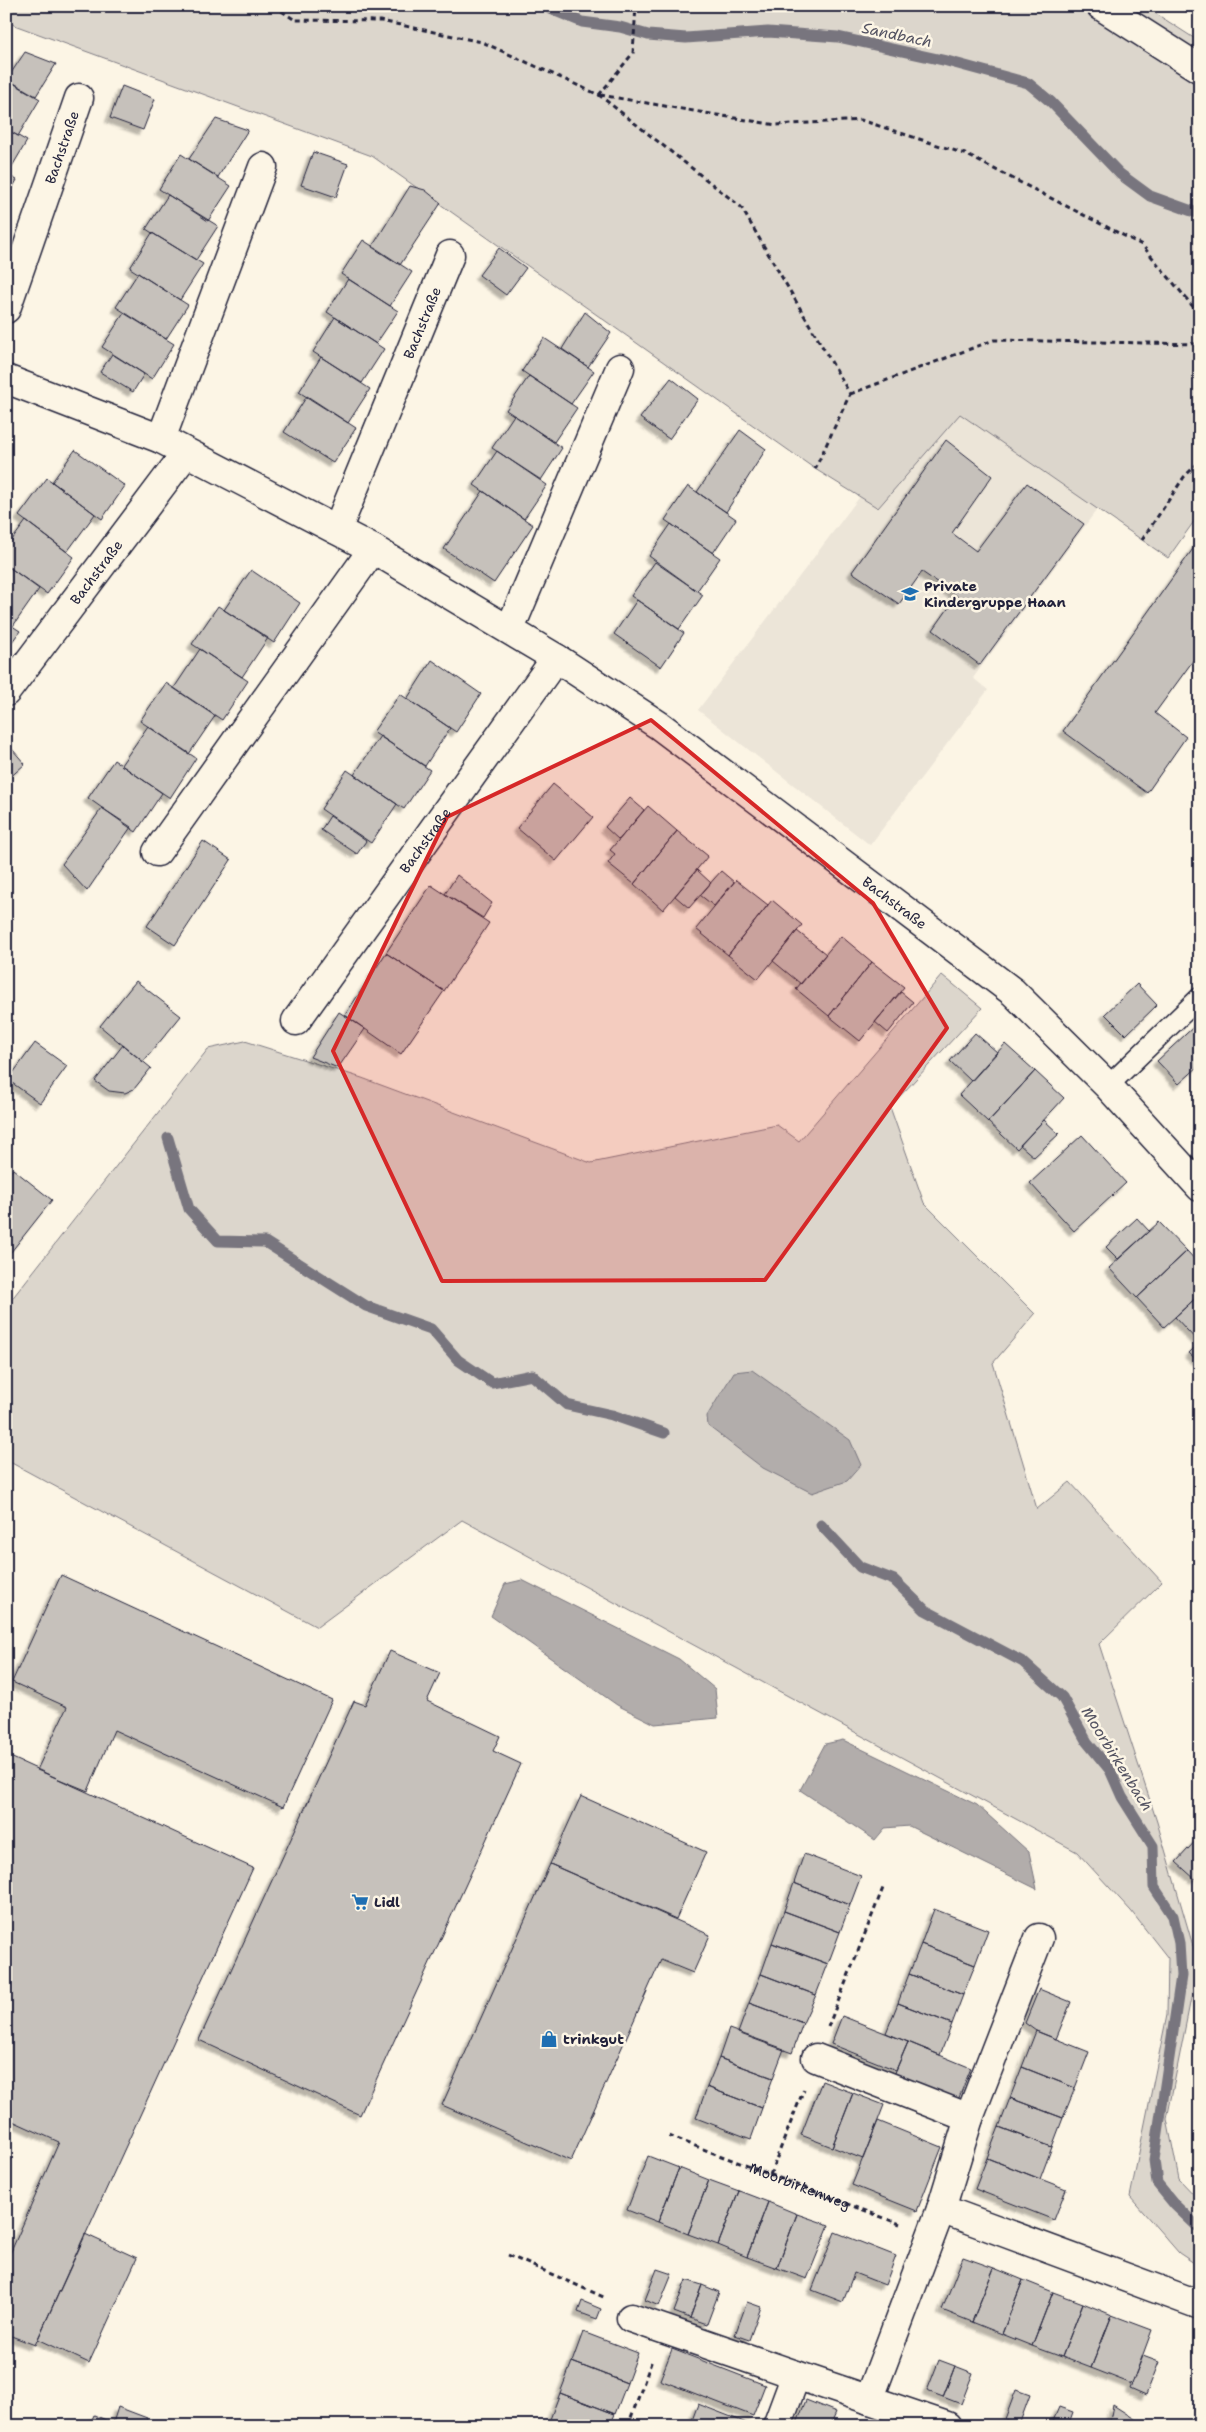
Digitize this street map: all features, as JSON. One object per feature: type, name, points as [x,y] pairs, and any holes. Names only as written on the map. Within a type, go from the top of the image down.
[{"type":"street","points":[[1101,6],[1200,69]]},
{"type":"street","name":"Bachstraße","points":[[6,309],[79,98]]},
{"type":"street","points":[[161,439],[263,167]]},
{"type":"street","name":"Bachstraße","points":[[337,530],[450,255]]},
{"type":"street","points":[[510,629],[620,368]]},
{"type":"street","name":"Bachstraße","points":[[6,379],[161,439],[373,549],[510,629],[660,726],[1013,992],[1108,1086],[1200,1187]]},
{"type":"street","name":"Bachstraße","points":[[6,692],[186,453]]},
{"type":"street","points":[[157,852],[373,549]]},
{"type":"street","name":"Bachstraße","points":[[296,1021],[556,658]]},
{"type":"street","points":[[870,2400],[942,2208],[969,2118],[1039,1938]]},
{"type":"street","points":[[816,2058],[969,2118]]},
{"type":"street","points":[[942,2208],[1200,2305]]},
{"type":"street","points":[[631,2318],[947,2426]]},
{"type":"street","points":[[777,2426],[796,2375]]},
{"type":"lane","points":[[1108,1086],[1200,996]]},
{"type":"path","points":[[274,6],[295,20],[381,20],[482,42],[599,95],[741,207],[850,394]]},
{"type":"path","points":[[599,95],[633,53],[636,6]]},
{"type":"path","points":[[599,95],[776,125],[861,120],[965,154],[1142,245],[1200,315]]},
{"type":"path","points":[[815,469],[850,394],[994,340],[1200,344]]},
{"type":"path","points":[[1142,540],[1184,478],[1200,461]]},
{"type":"path","name":"Moorbirkenweg","points":[[669,2136],[932,2236]]},
{"type":"path","points":[[508,2255],[618,2303],[631,2318]]},
{"type":"path","points":[[628,2426],[663,2329]]},
{"type":"highlighted area","points":[[651,720],[873,903],[947,1028],[765,1280],[442,1281],[333,1051],[447,817]]},
{"type":"shaded area","points":[[6,6],[1144,6],[1200,42],[1200,513],[1168,558],[960,414],[878,508],[815,469],[372,156],[6,22]]},
{"type":"shaded area","name":"Private Kindergruppe Haan","points":[[965,358],[1123,474],[973,678],[988,690],[870,845],[698,710]]},
{"type":"shaded area","points":[[942,975],[982,1008],[890,1107],[924,1203],[1035,1314],[993,1363],[1037,1509],[1070,1482],[1162,1582],[1099,1644],[1157,1822],[1198,1963],[1167,2119],[1179,2179],[1200,2201],[1200,2267],[1179,2253],[1130,2197],[1167,2015],[1168,1958],[1131,1911],[1077,1852],[462,1520],[317,1627],[6,1460],[6,1298],[11,1300],[208,1049],[245,1041],[362,1078],[591,1163],[777,1125],[799,1141]]},
{"type":"shaded area","points":[[752,1370],[850,1440],[861,1465],[847,1481],[812,1493],[763,1468],[708,1426],[707,1416],[734,1372]]},
{"type":"shaded area","points":[[522,1580],[679,1659],[715,1689],[718,1718],[655,1724],[617,1705],[491,1616],[505,1584]]},
{"type":"shaded area","points":[[843,1740],[977,1805],[1029,1852],[1037,1889],[909,1826],[885,1828],[875,1840],[800,1790],[825,1744]]},
{"type":"building","points":[[25,52],[56,64],[36,96],[7,79]]},
{"type":"building","points":[[6,79],[40,99],[18,136],[6,129]]},
{"type":"building","points":[[122,86],[155,99],[143,130],[110,118]]},
{"type":"building","points":[[216,119],[248,130],[218,177],[189,159]]},
{"type":"building","points":[[6,129],[27,141],[7,175],[6,174]]},
{"type":"building","points":[[313,152],[348,164],[336,197],[301,185]]},
{"type":"building","points":[[181,154],[231,186],[208,221],[159,189]]},
{"type":"building","points":[[6,174],[17,180],[6,199]]},
{"type":"building","points":[[410,186],[425,190],[441,203],[400,265],[372,247]]},
{"type":"building","points":[[168,195],[218,226],[196,260],[146,229]]},
{"type":"building","points":[[152,233],[203,264],[180,300],[130,268]]},
{"type":"building","points":[[363,240],[412,272],[390,306],[341,274]]},
{"type":"building","points":[[499,248],[526,268],[506,295],[479,275]]},
{"type":"building","points":[[138,273],[188,305],[166,339],[116,307]]},
{"type":"building","points":[[348,279],[398,311],[376,344],[327,312]]},
{"type":"building","points":[[585,312],[611,333],[588,367],[562,349]]},
{"type":"building","points":[[124,313],[174,344],[152,379],[102,347]]},
{"type":"building","points":[[335,317],[384,349],[362,383],[313,352]]},
{"type":"building","points":[[544,338],[594,371],[571,404],[522,371]]},
{"type":"building","points":[[112,354],[144,374],[133,392],[100,372]]},
{"type":"building","points":[[321,357],[370,389],[348,423],[299,392]]},
{"type":"building","points":[[529,376],[577,408],[554,442],[506,410]]},
{"type":"building","points":[[671,378],[698,399],[669,439],[640,418]]},
{"type":"building","points":[[307,396],[356,428],[333,463],[284,432]]},
{"type":"building","points":[[514,415],[562,448],[541,480],[492,448]]},
{"type":"building","points":[[740,430],[766,449],[726,512],[697,492]]},
{"type":"building","points":[[946,440],[992,476],[952,533],[976,551],[1027,483],[1084,524],[980,665],[933,630],[957,596],[922,572],[899,604],[852,572]]},
{"type":"building","points":[[75,450],[125,486],[102,519],[52,482]]},
{"type":"building","points":[[497,451],[547,485],[524,519],[474,485]]},
{"type":"building","points":[[47,478],[95,514],[67,552],[19,516]]},
{"type":"building","points":[[688,486],[736,519],[713,553],[665,520]]},
{"type":"building","points":[[483,491],[533,525],[494,583],[444,549]]},
{"type":"building","points":[[26,521],[74,557],[47,594],[6,565],[6,548]]},
{"type":"building","points":[[671,524],[720,558],[697,591],[649,556]]},
{"type":"building","points":[[1200,539],[1200,651],[1155,713],[1186,737],[1147,793],[1063,731]]},
{"type":"building","points":[[655,562],[703,595],[679,629],[631,596]]},
{"type":"building","points":[[6,565],[39,589],[13,626],[6,622]]},
{"type":"building","points":[[251,570],[300,603],[274,643],[224,610]]},
{"type":"building","points":[[637,600],[684,633],[661,667],[614,634]]},
{"type":"building","points":[[218,606],[268,638],[242,677],[192,644]]},
{"type":"building","points":[[6,622],[20,631],[6,650]]},
{"type":"building","points":[[200,649],[248,681],[222,720],[174,688]]},
{"type":"building","points":[[432,660],[481,694],[456,732],[407,699]]},
{"type":"building","points":[[166,683],[215,716],[189,754],[140,721]]},
{"type":"building","points":[[400,694],[450,728],[425,766],[373,732]]},
{"type":"building","points":[[148,726],[196,758],[170,798],[121,765]]},
{"type":"building","points":[[380,736],[430,770],[404,809],[354,775]]},
{"type":"building","points":[[6,742],[25,764],[6,781]]},
{"type":"building","points":[[114,760],[162,793],[136,832],[88,798]]},
{"type":"building","points":[[347,770],[397,804],[371,843],[321,809]]},
{"type":"building","points":[[553,784],[593,817],[556,861],[517,828]]},
{"type":"building","points":[[630,798],[644,810],[619,840],[605,827]]},
{"type":"building","points":[[648,806],[677,831],[634,884],[608,863],[615,854],[610,850]]},
{"type":"building","points":[[102,808],[131,827],[87,891],[62,864]]},
{"type":"building","points":[[330,816],[366,841],[357,854],[321,830]]},
{"type":"building","points":[[677,831],[708,856],[663,910],[634,884]]},
{"type":"building","points":[[203,841],[231,860],[175,945],[147,926]]},
{"type":"building","points":[[697,870],[711,883],[689,908],[675,896]]},
{"type":"building","points":[[721,871],[734,882],[714,906],[700,895]]},
{"type":"building","points":[[457,875],[492,903],[483,918],[445,894]]},
{"type":"building","points":[[736,880],[768,905],[728,955],[696,929]]},
{"type":"building","points":[[431,885],[489,923],[444,991],[386,953]]},
{"type":"building","points":[[772,900],[802,925],[758,979],[728,955]]},
{"type":"building","points":[[797,931],[826,954],[801,984],[773,961]]},
{"type":"building","points":[[841,936],[872,962],[829,1016],[796,989]]},
{"type":"building","points":[[386,953],[444,991],[401,1054],[345,1015]]},
{"type":"building","points":[[872,962],[904,987],[860,1041],[829,1016]]},
{"type":"building","points":[[136,981],[181,1016],[143,1062],[100,1026]]},
{"type":"building","points":[[1137,984],[1157,1005],[1126,1035],[1105,1014]]},
{"type":"building","points":[[901,992],[913,1002],[888,1033],[875,1022]]},
{"type":"building","points":[[339,1012],[365,1029],[338,1068],[310,1057]]},
{"type":"building","points":[[1200,1021],[1200,1065],[1179,1084],[1157,1061]]},
{"type":"building","points":[[975,1033],[997,1052],[971,1081],[950,1061]]},
{"type":"building","points":[[35,1043],[67,1066],[40,1103],[8,1080]]},
{"type":"building","points":[[1005,1044],[1035,1071],[988,1122],[959,1095]]},
{"type":"building","points":[[123,1045],[151,1068],[134,1089],[125,1093],[109,1091],[95,1081]]},
{"type":"building","points":[[1035,1071],[1064,1098],[1017,1149],[988,1122]]},
{"type":"building","points":[[1044,1120],[1059,1134],[1034,1157],[1020,1145]]},
{"type":"building","points":[[1082,1135],[1126,1183],[1074,1231],[1030,1183]]},
{"type":"building","points":[[13,1169],[52,1200],[7,1257],[6,1178]]},
{"type":"building","points":[[1137,1218],[1149,1231],[1118,1259],[1106,1247]]},
{"type":"building","points":[[1159,1222],[1187,1251],[1137,1298],[1109,1268]]},
{"type":"building","points":[[1187,1251],[1200,1265],[1200,1294],[1164,1327],[1137,1298]]},
{"type":"building","points":[[1200,1294],[1200,1342],[1199,1343],[1175,1317]]},
{"type":"building","points":[[1200,1342],[1200,1363],[1189,1353]]},
{"type":"building","points":[[61,1575],[332,1700],[283,1807],[114,1730],[88,1791],[37,1770],[67,1707],[12,1682]]},
{"type":"building","name":"Lidl","points":[[390,1651],[440,1673],[427,1701],[500,1736],[493,1751],[521,1764],[360,2115],[199,2040],[354,1701],[365,1705]]},
{"type":"building","points":[[6,1755],[253,1868],[35,2345],[6,2334],[6,2263],[59,2142],[6,2118]]},
{"type":"building","points":[[581,1796],[706,1852],[676,1919],[550,1864]]},
{"type":"building","points":[[1200,1836],[1200,1874],[1195,1879],[1176,1862]]},
{"type":"building","points":[[804,1854],[861,1876],[850,1905],[794,1883]]},
{"type":"building","name":"trinkgut","points":[[550,1864],[710,1935],[693,1973],[661,1960],[571,2161],[442,2105]]},
{"type":"building","points":[[794,1883],[850,1905],[840,1932],[784,1911]]},
{"type":"building","points":[[934,1909],[988,1930],[975,1965],[921,1944]]},
{"type":"building","points":[[784,1911],[840,1932],[828,1964],[772,1943]]},
{"type":"building","points":[[772,1943],[828,1964],[816,1995],[761,1974]]},
{"type":"building","points":[[921,1944],[975,1965],[963,1995],[909,1974]]},
{"type":"building","points":[[761,1974],[816,1995],[803,2023],[749,2003]]},
{"type":"building","points":[[909,1974],[963,1995],[952,2024],[898,2003]]},
{"type":"building","points":[[1039,1989],[1071,2002],[1056,2039],[1036,2031],[1025,2023]]},
{"type":"building","points":[[749,2003],[803,2023],[792,2053],[738,2033]]},
{"type":"building","points":[[898,2003],[952,2024],[940,2055],[886,2033]]},
{"type":"building","points":[[842,2016],[908,2042],[896,2070],[831,2044]]},
{"type":"building","points":[[729,2029],[784,2049],[773,2078],[719,2058]]},
{"type":"building","points":[[1036,2031],[1089,2052],[1075,2088],[1022,2067]]},
{"type":"building","points":[[908,2042],[971,2068],[958,2100],[894,2075]]},
{"type":"building","points":[[719,2058],[773,2078],[762,2108],[707,2087]]},
{"type":"building","points":[[1022,2067],[1075,2088],[1063,2118],[1010,2098]]},
{"type":"building","points":[[822,2081],[853,2093],[832,2147],[801,2135]]},
{"type":"building","points":[[707,2087],[762,2108],[751,2139],[696,2118]]},
{"type":"building","points":[[853,2093],[884,2105],[863,2159],[832,2147]]},
{"type":"building","points":[[1010,2098],[1063,2118],[1052,2147],[999,2127]]},
{"type":"building","points":[[878,2121],[942,2147],[917,2211],[852,2185]]},
{"type":"building","points":[[999,2127],[1052,2147],[1040,2179],[987,2158]]},
{"type":"building","points":[[648,2156],[679,2168],[658,2222],[627,2210]]},
{"type":"building","points":[[987,2158],[1066,2189],[1054,2220],[975,2189]]},
{"type":"building","points":[[679,2168],[709,2180],[688,2234],[658,2222]]},
{"type":"building","points":[[709,2180],[739,2191],[718,2245],[688,2234]]},
{"type":"building","points":[[739,2191],[768,2202],[747,2257],[718,2245]]},
{"type":"building","points":[[768,2202],[797,2214],[777,2268],[747,2257]]},
{"type":"building","points":[[797,2214],[829,2225],[807,2279],[777,2268]]},
{"type":"building","points":[[835,2232],[896,2256],[885,2285],[854,2273],[843,2302],[812,2290]]},
{"type":"building","points":[[85,2234],[137,2258],[89,2363],[38,2339]]},
{"type":"building","points":[[963,2257],[994,2268],[972,2322],[942,2310]]},
{"type":"building","points":[[994,2268],[1023,2280],[1002,2334],[972,2322]]},
{"type":"building","points":[[657,2269],[672,2274],[659,2306],[645,2300]]},
{"type":"building","points":[[686,2280],[702,2285],[690,2318],[674,2312]]},
{"type":"building","points":[[1023,2280],[1053,2292],[1032,2346],[1002,2334]]},
{"type":"building","points":[[702,2285],[719,2292],[707,2324],[690,2318]]},
{"type":"building","points":[[1053,2292],[1083,2303],[1062,2357],[1032,2346]]},
{"type":"building","points":[[582,2301],[601,2309],[597,2319],[578,2312]]},
{"type":"building","points":[[747,2302],[761,2307],[749,2340],[735,2335]]},
{"type":"building","points":[[1083,2303],[1112,2315],[1091,2368],[1062,2357]]},
{"type":"building","points":[[1112,2315],[1152,2330],[1132,2384],[1091,2368]]},
{"type":"building","points":[[583,2332],[638,2353],[627,2383],[572,2362]]},
{"type":"building","points":[[672,2349],[765,2385],[753,2416],[660,2380]]},
{"type":"building","points":[[1143,2356],[1159,2362],[1146,2395],[1130,2388]]},
{"type":"building","points":[[939,2360],[955,2366],[943,2397],[927,2391]]},
{"type":"building","points":[[572,2362],[627,2383],[615,2414],[560,2393]]},
{"type":"building","points":[[955,2366],[973,2373],[961,2404],[943,2397]]},
{"type":"building","points":[[1016,2390],[1030,2395],[1019,2425],[1005,2419]]},
{"type":"building","points":[[560,2393],[615,2414],[610,2426],[560,2426],[549,2422]]},
{"type":"building","points":[[806,2400],[836,2412],[830,2426],[796,2426]]},
{"type":"building","points":[[698,2404],[752,2425],[752,2426],[690,2426]]},
{"type":"building","points":[[1113,2405],[1141,2423],[1140,2426],[1109,2426]]},
{"type":"building","points":[[118,2407],[147,2418],[144,2426],[89,2426],[94,2415],[113,2423]]},
{"type":"building","points":[[1059,2407],[1073,2412],[1068,2426],[1051,2426]]},
{"type":"building","points":[[549,2422],[560,2426],[548,2426]]},
{"type":"waterway","name":"Sandbach","points":[[543,6],[582,22],[620,27],[648,35],[686,38],[768,32],[838,37],[947,61],[1028,83],[1051,102],[1120,174],[1150,196],[1200,214]]},
{"type":"waterway","name":"Moorbirkenbach","points":[[168,1138],[189,1209],[218,1241],[265,1242],[366,1306],[431,1329],[458,1360],[492,1383],[532,1375],[567,1405],[612,1415],[664,1433]]},
{"type":"waterway","name":"Moorbirkenbach","points":[[821,1525],[860,1567],[894,1580],[925,1610],[1023,1662],[1062,1697],[1087,1742],[1110,1770],[1122,1797],[1153,1846],[1154,1887],[1173,1916],[1179,1943],[1181,1976],[1154,2160],[1157,2183],[1175,2205],[1200,2229]]},
{"type":"place","name":"Private Kindergruppe Haan","points":[[910,594]]},
{"type":"place","name":"Lidl","points":[[360,1902]]},
{"type":"place","name":"trinkgut","points":[[549,2039]]}]
